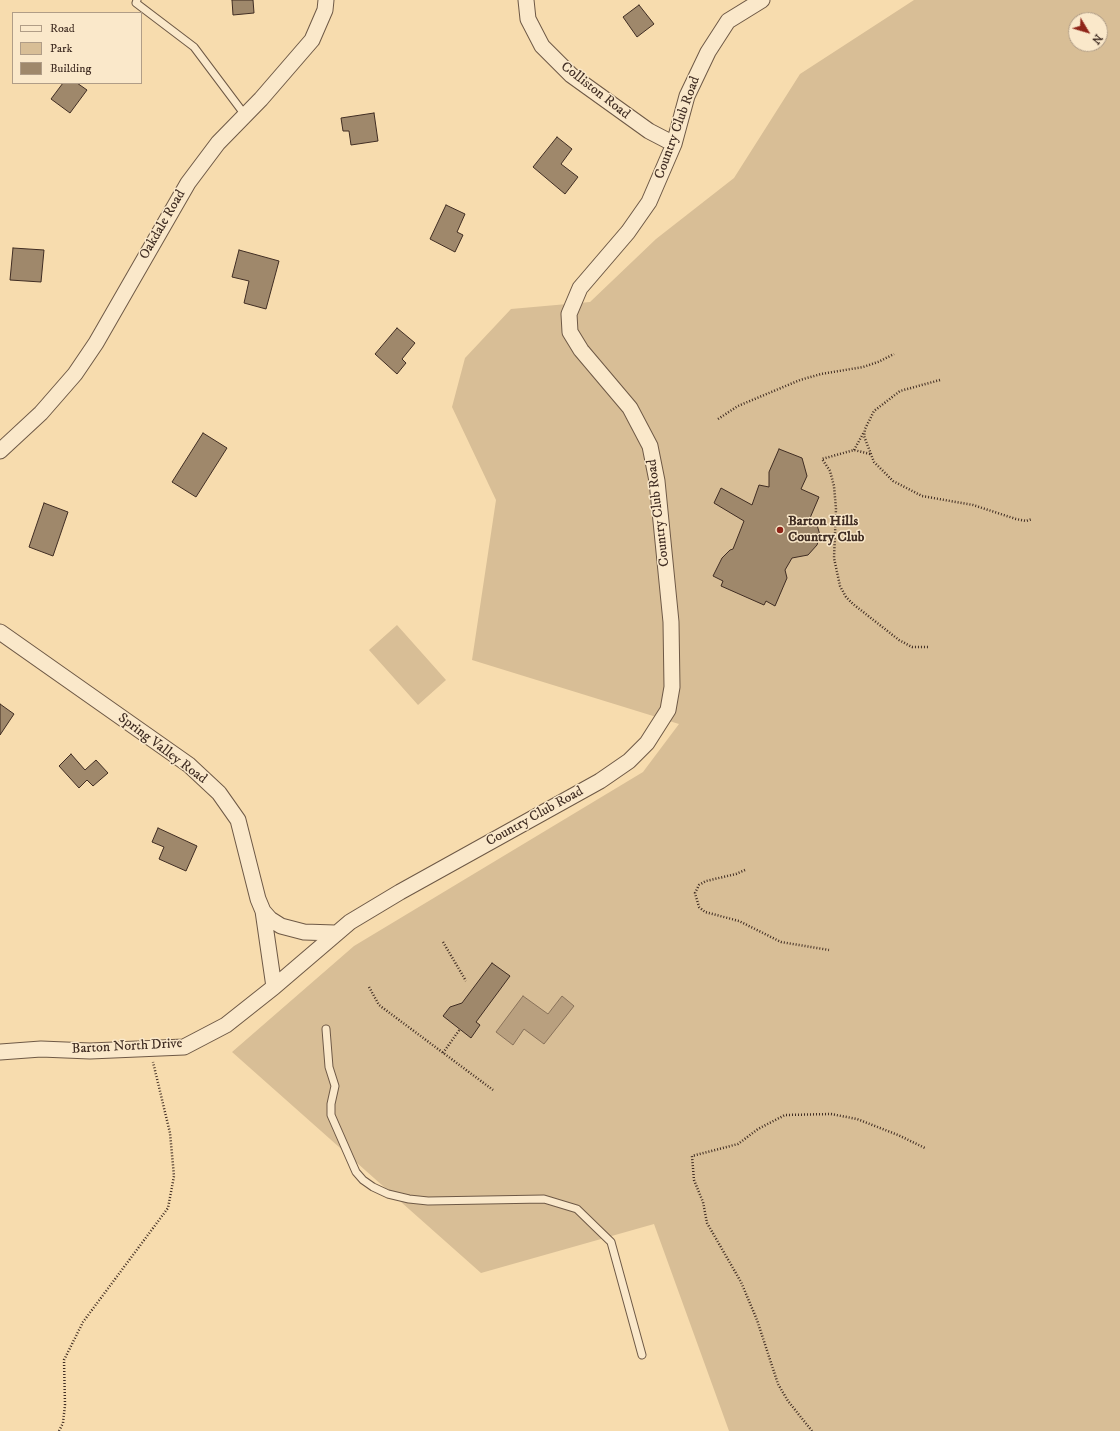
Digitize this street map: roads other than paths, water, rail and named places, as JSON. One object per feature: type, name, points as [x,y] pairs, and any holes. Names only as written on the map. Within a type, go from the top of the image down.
[{"type":"street","name":"Oakdale Road","points":[[0,451],[41,413],[75,374],[96,343],[188,183],[218,143],[312,40],[325,10],[326,0]]},
{"type":"street","name":"Colliston Road","points":[[526,0],[528,19],[542,46],[571,75],[649,131],[674,144]]},
{"type":"street","name":"Country Club Road","points":[[336,933],[350,922],[400,892],[600,781],[629,760],[647,743],[668,710],[672,686],[671,622],[657,480],[650,446],[630,408],[580,350],[570,332],[569,314],[580,288],[628,232],[649,202],[674,144],[687,96],[708,52],[728,21],[762,0]]},
{"type":"street","name":"Spring Valley Road","points":[[0,632],[189,765],[219,793],[238,820],[258,899],[263,911],[274,987]]},
{"type":"street","name":"Spring Valley Road","points":[[263,911],[270,919],[281,926],[304,932],[336,933]]},
{"type":"street","name":"Barton North Drive","points":[[0,1052],[41,1049],[90,1050],[184,1047],[226,1025],[274,987],[336,933]]},
{"type":"lane","points":[[137,0],[136,3],[194,47],[245,115]]},
{"type":"lane","points":[[326,1029],[328,1067],[335,1086],[331,1104],[331,1115],[356,1172],[363,1180],[373,1187],[388,1194],[409,1199],[428,1201],[544,1199],[577,1209],[611,1242],[642,1355]]},
{"type":"place","name":"Barton Hills Country Club","points":[[780,530]]}]
